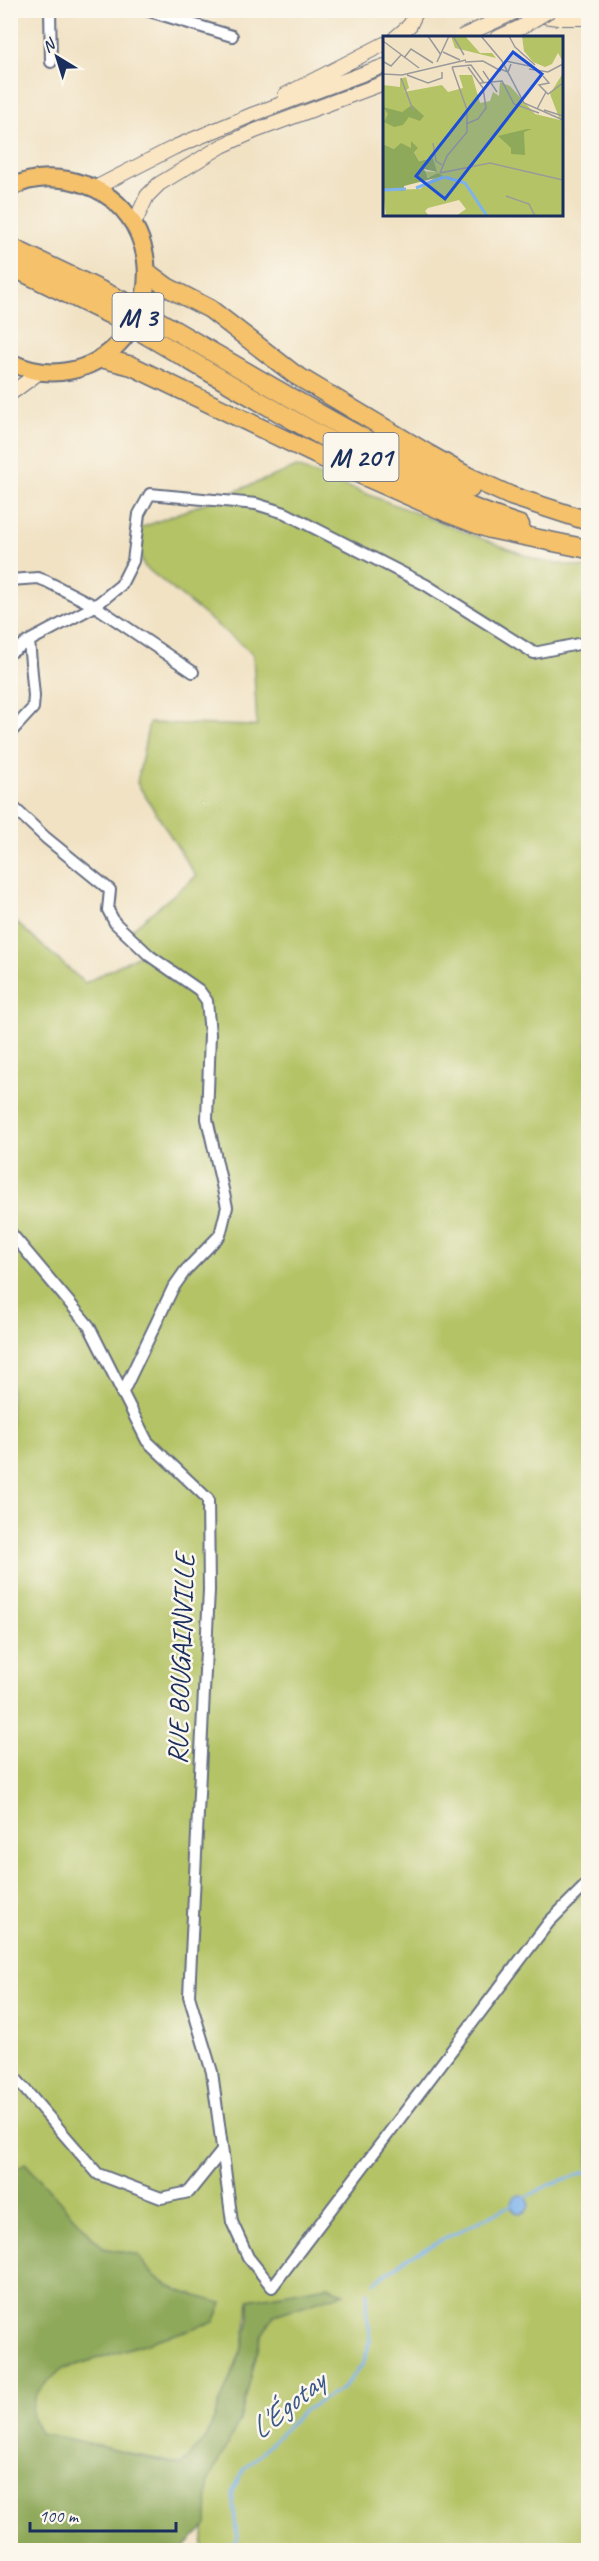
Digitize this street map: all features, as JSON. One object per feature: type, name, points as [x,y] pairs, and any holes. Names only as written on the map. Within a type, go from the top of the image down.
[{"type":"highway","name":"M 201","points":[[10,247],[152,328],[418,467],[500,502],[588,529]]},
{"type":"highway","name":"M 201","points":[[10,266],[117,308]]},
{"type":"highway","points":[[148,273],[167,287],[210,309],[294,374],[438,460],[511,496],[588,521]]},
{"type":"highway","name":"M 201","points":[[152,328],[331,442],[412,483],[495,517],[588,548]]},
{"type":"highway","points":[[101,358],[132,366],[323,458],[448,513],[490,529],[588,548]]},
{"type":"main road","points":[[397,36],[410,25],[417,10]]},
{"type":"main road","points":[[506,10],[558,18],[588,18]]},
{"type":"main road","points":[[463,36],[519,10]]},
{"type":"main road","points":[[502,36],[524,26],[550,10]]},
{"type":"main road","points":[[254,114],[314,79],[383,44]]},
{"type":"main road","points":[[95,188],[175,147],[254,114],[383,66]]},
{"type":"main road","points":[[134,224],[147,196],[159,184],[213,151],[255,131],[383,83]]},
{"type":"main road","name":"M 3","points":[[10,188],[35,180],[56,178],[76,181],[95,188],[117,204],[134,224],[145,247],[148,273],[146,298],[136,322],[121,342],[101,358],[82,367],[62,371],[41,371],[10,362]]},
{"type":"main road","points":[[10,394],[41,371]]},
{"type":"street","points":[[50,10],[51,62]]},
{"type":"street","points":[[146,10],[232,36]]},
{"type":"street","points":[[10,653],[95,606],[121,585],[133,561],[139,514],[150,494],[256,504],[285,513],[426,585],[534,653],[588,642]]},
{"type":"street","points":[[10,580],[38,578],[95,606],[193,672]]},
{"type":"street","points":[[10,733],[33,708],[29,641]]},
{"type":"street","points":[[10,804],[46,838],[110,890],[108,910],[115,923],[150,956],[199,990],[207,1001],[210,1034],[207,1119],[227,1207],[224,1223],[214,1244],[192,1264],[173,1288],[122,1394]]},
{"type":"street","name":"RUE BOUGAINVILLE","points":[[10,1232],[89,1326],[147,1441],[208,1499],[209,1590],[189,1996],[212,2072],[232,2222],[248,2257],[272,2287],[549,1922],[588,1883]]},
{"type":"street","points":[[10,2072],[98,2174],[161,2198],[189,2192],[222,2151]]},
{"type":"green space","points":[[297,467],[540,561],[588,568],[588,2550],[203,2550],[208,2482],[240,2420],[261,2336],[274,2315],[342,2293],[328,2286],[249,2300],[243,2346],[207,2436],[182,2465],[39,2433],[32,2413],[35,2396],[63,2369],[214,2322],[222,2304],[185,2293],[164,2283],[145,2267],[137,2255],[103,2248],[25,2164],[11,2174],[11,918],[85,983],[143,953],[131,930],[196,876],[137,783],[149,723],[257,726],[253,654],[144,566],[133,531]]},
{"type":"green space","points":[[25,2163],[103,2248],[138,2255],[146,2267],[164,2283],[185,2293],[222,2303],[214,2322],[63,2369],[35,2396],[32,2413],[40,2433],[182,2465],[207,2436],[243,2346],[249,2319],[249,2300],[328,2286],[344,2293],[274,2315],[261,2336],[240,2420],[208,2482],[207,2525],[182,2550],[11,2550],[10,2174]]},
{"type":"water","points":[[520,2195],[528,2200],[529,2204],[524,2212],[520,2213],[512,2208],[511,2204],[516,2196]]},
{"type":"waterway","name":"L'Égotay","points":[[524,2198],[551,2184],[588,2171]]},
{"type":"waterway","name":"L'Égotay","points":[[375,2282],[407,2258],[513,2204]]},
{"type":"waterway","name":"L'Égotay","points":[[233,2550],[237,2537],[232,2494],[244,2469],[305,2410],[342,2389],[363,2364],[371,2339],[366,2309],[368,2292]]}]
